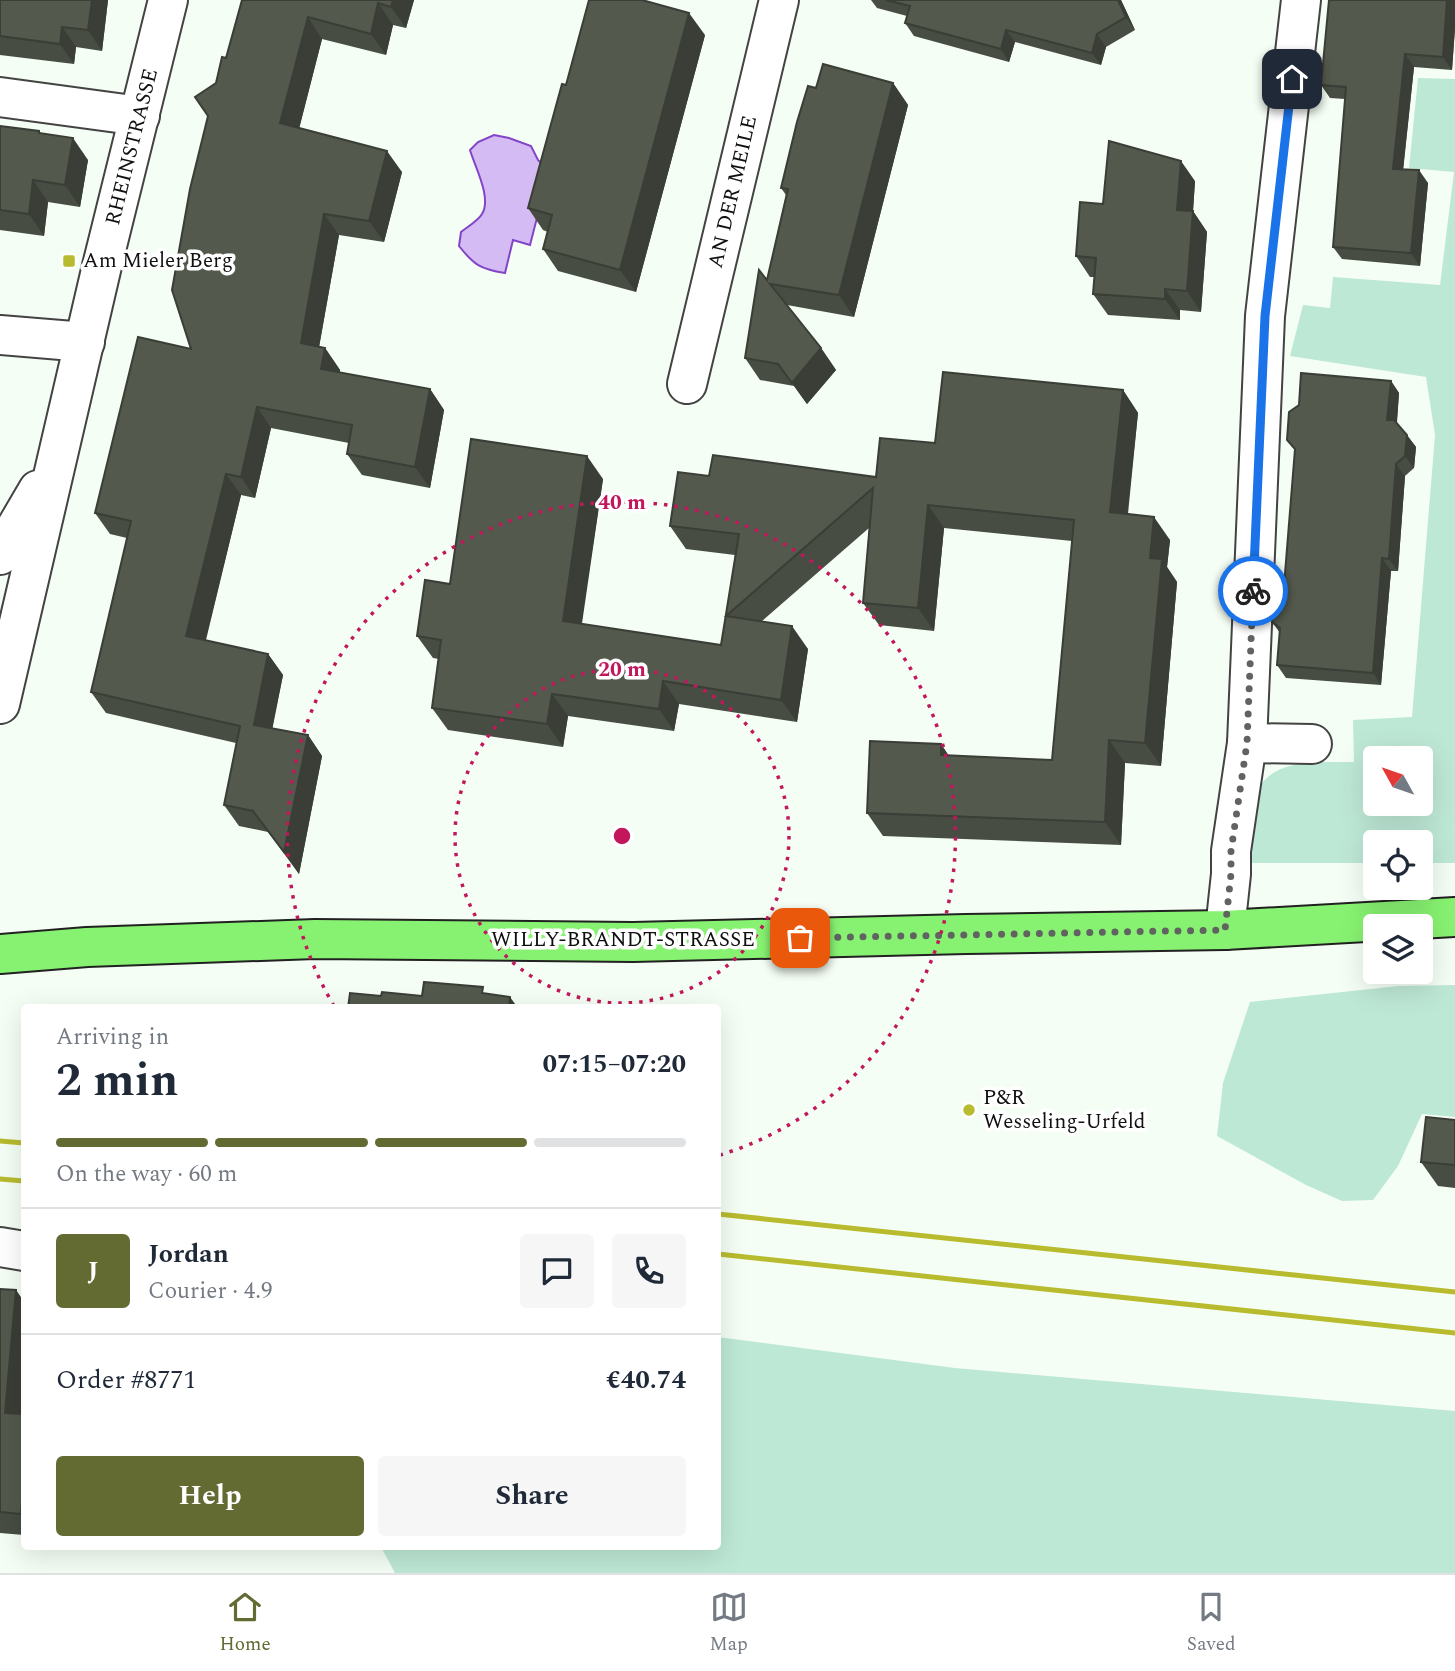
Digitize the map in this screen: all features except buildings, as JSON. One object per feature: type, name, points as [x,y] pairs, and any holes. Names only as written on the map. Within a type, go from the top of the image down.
[{"type":"main road","name":"WILLY-BRANDT-STRASSE","points":[[0,954],[87,947],[315,939],[634,942],[966,933],[1225,930],[1455,918]]},
{"type":"street","name":"RHEINSTRASSE","points":[[0,704],[168,0]]},
{"type":"street","name":"AN DER MEILE","points":[[687,384],[779,0]]},
{"type":"street","points":[[1225,930],[1231,851],[1247,743],[1265,316],[1301,0]]},
{"type":"street","points":[[0,97],[140,116]]},
{"type":"street","points":[[0,335],[85,342]]},
{"type":"street","name":"RHEINSTRASSE","points":[[0,555],[58,458]]},
{"type":"street","points":[[1247,743],[1312,744]]},
{"type":"street","points":[[0,1247],[21,1250]]},
{"type":"green space","points":[[1418,78],[1455,79],[1455,863],[1433,863],[1433,830],[1363,830],[1363,863],[1250,863],[1254,803],[1259,788],[1268,777],[1294,765],[1354,762],[1353,720],[1412,717],[1435,435],[1426,377],[1290,356],[1303,305],[1330,308],[1333,277],[1440,285],[1454,172],[1409,168]]},
{"type":"green space","points":[[1455,985],[1455,1117],[1422,1114],[1398,1166],[1373,1200],[1342,1201],[1306,1185],[1217,1136],[1223,1083],[1250,1002],[1398,986]]},
{"type":"green space","points":[[721,1337],[955,1368],[1455,1411],[1455,1573],[395,1573],[383,1550],[721,1550]]},
{"type":"shaded area","points":[[494,135],[531,146],[538,160],[549,171],[530,245],[513,240],[505,273],[478,265],[459,246],[461,232],[478,219],[485,207],[484,191],[470,150],[478,142]]},
{"type":"railway","points":[[0,1141],[21,1143]]},
{"type":"railway","points":[[0,1179],[21,1181]]},
{"type":"railway","points":[[721,1214],[1455,1292]]},
{"type":"railway","points":[[721,1254],[1455,1333]]},
{"type":"way so far","points":[[800,938],[1225,930],[1231,851],[1247,743],[1253,591]]},
{"type":"place","name":"Am Mieler Berg","points":[[69,261]]},
{"type":"place","name":"P&R Wesseling-Urfeld","points":[[969,1110]]},
{"type":"route","points":[[1253,591],[1265,316],[1292,79]]}]
